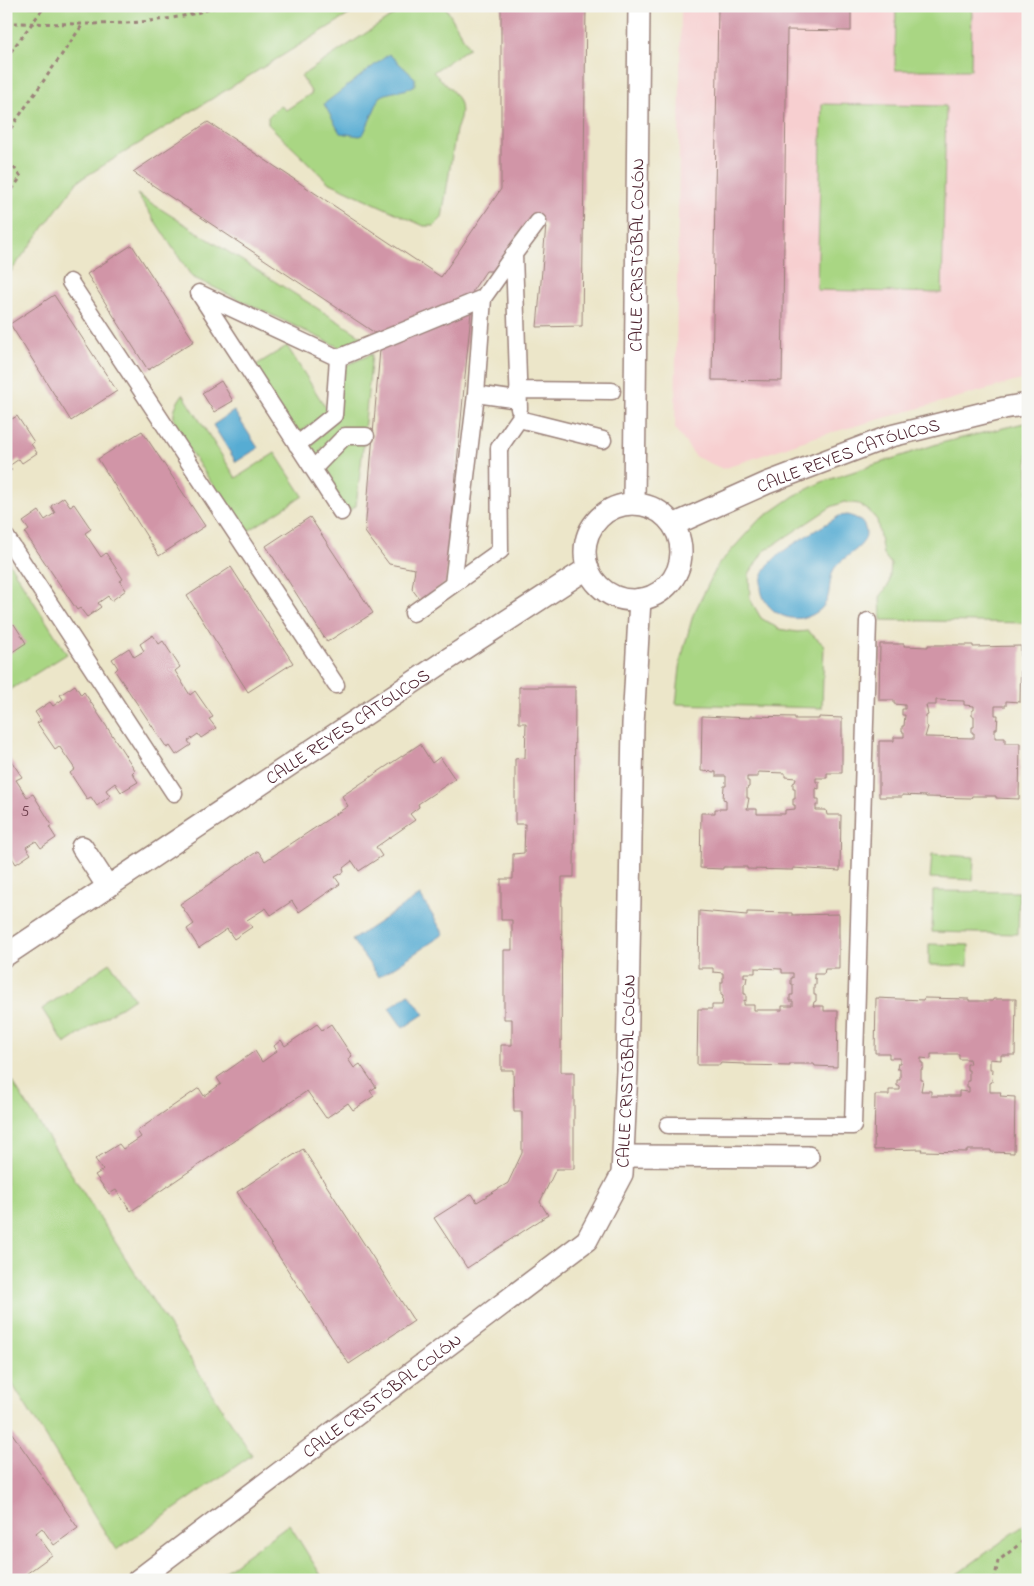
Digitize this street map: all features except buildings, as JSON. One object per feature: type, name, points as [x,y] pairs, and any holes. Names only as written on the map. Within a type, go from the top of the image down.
[{"type":"street","name":"CALLE CRISTÓBAL COLÓN","points":[[634,504],[639,6]]},
{"type":"street","points":[[453,584],[476,394],[483,298],[538,222]]},
{"type":"street","points":[[412,613],[500,551],[498,448],[519,419],[514,254]]},
{"type":"street","points":[[70,282],[336,685]]},
{"type":"street","points":[[340,512],[199,293],[338,358],[483,298]]},
{"type":"street","points":[[297,445],[334,415],[338,358]]},
{"type":"street","points":[[476,394],[518,395],[612,391]]},
{"type":"street","name":"CALLE REYES CATÓLICOS","points":[[673,525],[767,483],[891,436],[1004,408],[1028,404]]},
{"type":"street","points":[[519,419],[603,440]]},
{"type":"street","points":[[313,469],[345,436],[366,436]]},
{"type":"street","points":[[634,504],[649,506],[663,514],[673,525],[680,540],[681,556],[677,571],[668,585],[655,594],[640,599],[624,599],[609,593],[596,582],[588,568],[586,553],[588,538],[594,524],[605,513],[619,506],[634,504]]},
{"type":"street","points":[[6,537],[174,793]]},
{"type":"street","name":"CALLE REYES CATÓLICOS","points":[[6,955],[445,661],[588,568]]},
{"type":"street","name":"CALLE CRISTÓBAL COLÓN","points":[[138,1580],[587,1240],[622,1174],[627,1060],[633,724],[640,599]]},
{"type":"street","points":[[668,1125],[853,1126],[868,621]]},
{"type":"street","points":[[82,847],[108,886]]},
{"type":"street","points":[[623,1156],[808,1157]]},
{"type":"path","points":[[6,58],[45,6]]},
{"type":"path","points":[[6,24],[122,23],[172,18],[204,12],[219,6]]},
{"type":"path","points":[[6,135],[83,23]]},
{"type":"path","points":[[6,164],[11,165],[17,170],[21,177],[6,198]]},
{"type":"path","points":[[996,1580],[998,1560],[1021,1543],[1028,1532]]},
{"type":"shaded area","points":[[681,6],[1028,6],[1028,378],[812,438],[723,469],[696,457],[675,429]]},
{"type":"green space","points":[[6,6],[363,6],[78,181],[6,278]]},
{"type":"green space","points":[[407,6],[445,6],[469,48],[433,72],[457,97],[461,111],[456,130],[442,218],[434,226],[424,226],[328,182],[268,124],[268,117],[280,105],[286,110],[312,93],[301,76]]},
{"type":"green space","points":[[896,6],[972,6],[971,70],[895,70]]},
{"type":"green space","points":[[822,104],[946,106],[942,293],[817,290]]},
{"type":"green space","points":[[137,194],[369,341],[343,349],[192,277]]},
{"type":"green space","points":[[287,346],[329,413],[295,435],[251,368]]},
{"type":"green space","points":[[372,354],[364,431],[313,464],[306,451],[338,417],[342,367]]},
{"type":"green space","points":[[183,394],[236,478],[275,453],[303,496],[245,533],[176,430],[174,411]]},
{"type":"green space","points":[[1028,422],[1028,623],[881,620],[880,597],[889,584],[891,564],[883,554],[877,520],[859,504],[844,502],[831,507],[763,552],[749,574],[750,599],[761,618],[779,629],[797,632],[808,631],[824,645],[822,708],[676,704],[681,659],[693,615],[718,565],[758,521],[794,496],[822,482],[937,444]]},
{"type":"green space","points":[[348,439],[364,440],[356,506],[347,512],[318,468]]},
{"type":"green space","points":[[6,558],[67,654],[8,691],[6,688]]},
{"type":"green space","points":[[932,854],[974,857],[973,880],[930,878]]},
{"type":"green space","points":[[933,891],[1019,892],[1018,934],[932,932]]},
{"type":"green space","points":[[929,944],[969,945],[968,966],[929,965]]},
{"type":"green space","points":[[110,963],[134,998],[65,1044],[42,1009]]},
{"type":"green space","points":[[6,1072],[252,1455],[116,1550],[6,1374]]},
{"type":"green space","points":[[1028,1481],[1028,1580],[949,1580],[1027,1523]]},
{"type":"green space","points":[[289,1524],[324,1580],[213,1580]]},
{"type":"water","points":[[389,54],[415,78],[415,85],[411,88],[388,93],[380,97],[364,133],[360,136],[340,133],[324,104]]},
{"type":"water","points":[[234,411],[258,448],[236,462],[213,425]]},
{"type":"water","points":[[848,515],[861,521],[866,535],[860,546],[833,571],[828,598],[822,608],[806,617],[794,618],[783,616],[774,610],[766,603],[762,593],[761,582],[765,570],[770,563],[788,548],[839,516]]},
{"type":"water","points":[[420,895],[444,934],[379,977],[352,940]]},
{"type":"water","points":[[409,994],[424,1014],[403,1028],[389,1008]]}]
